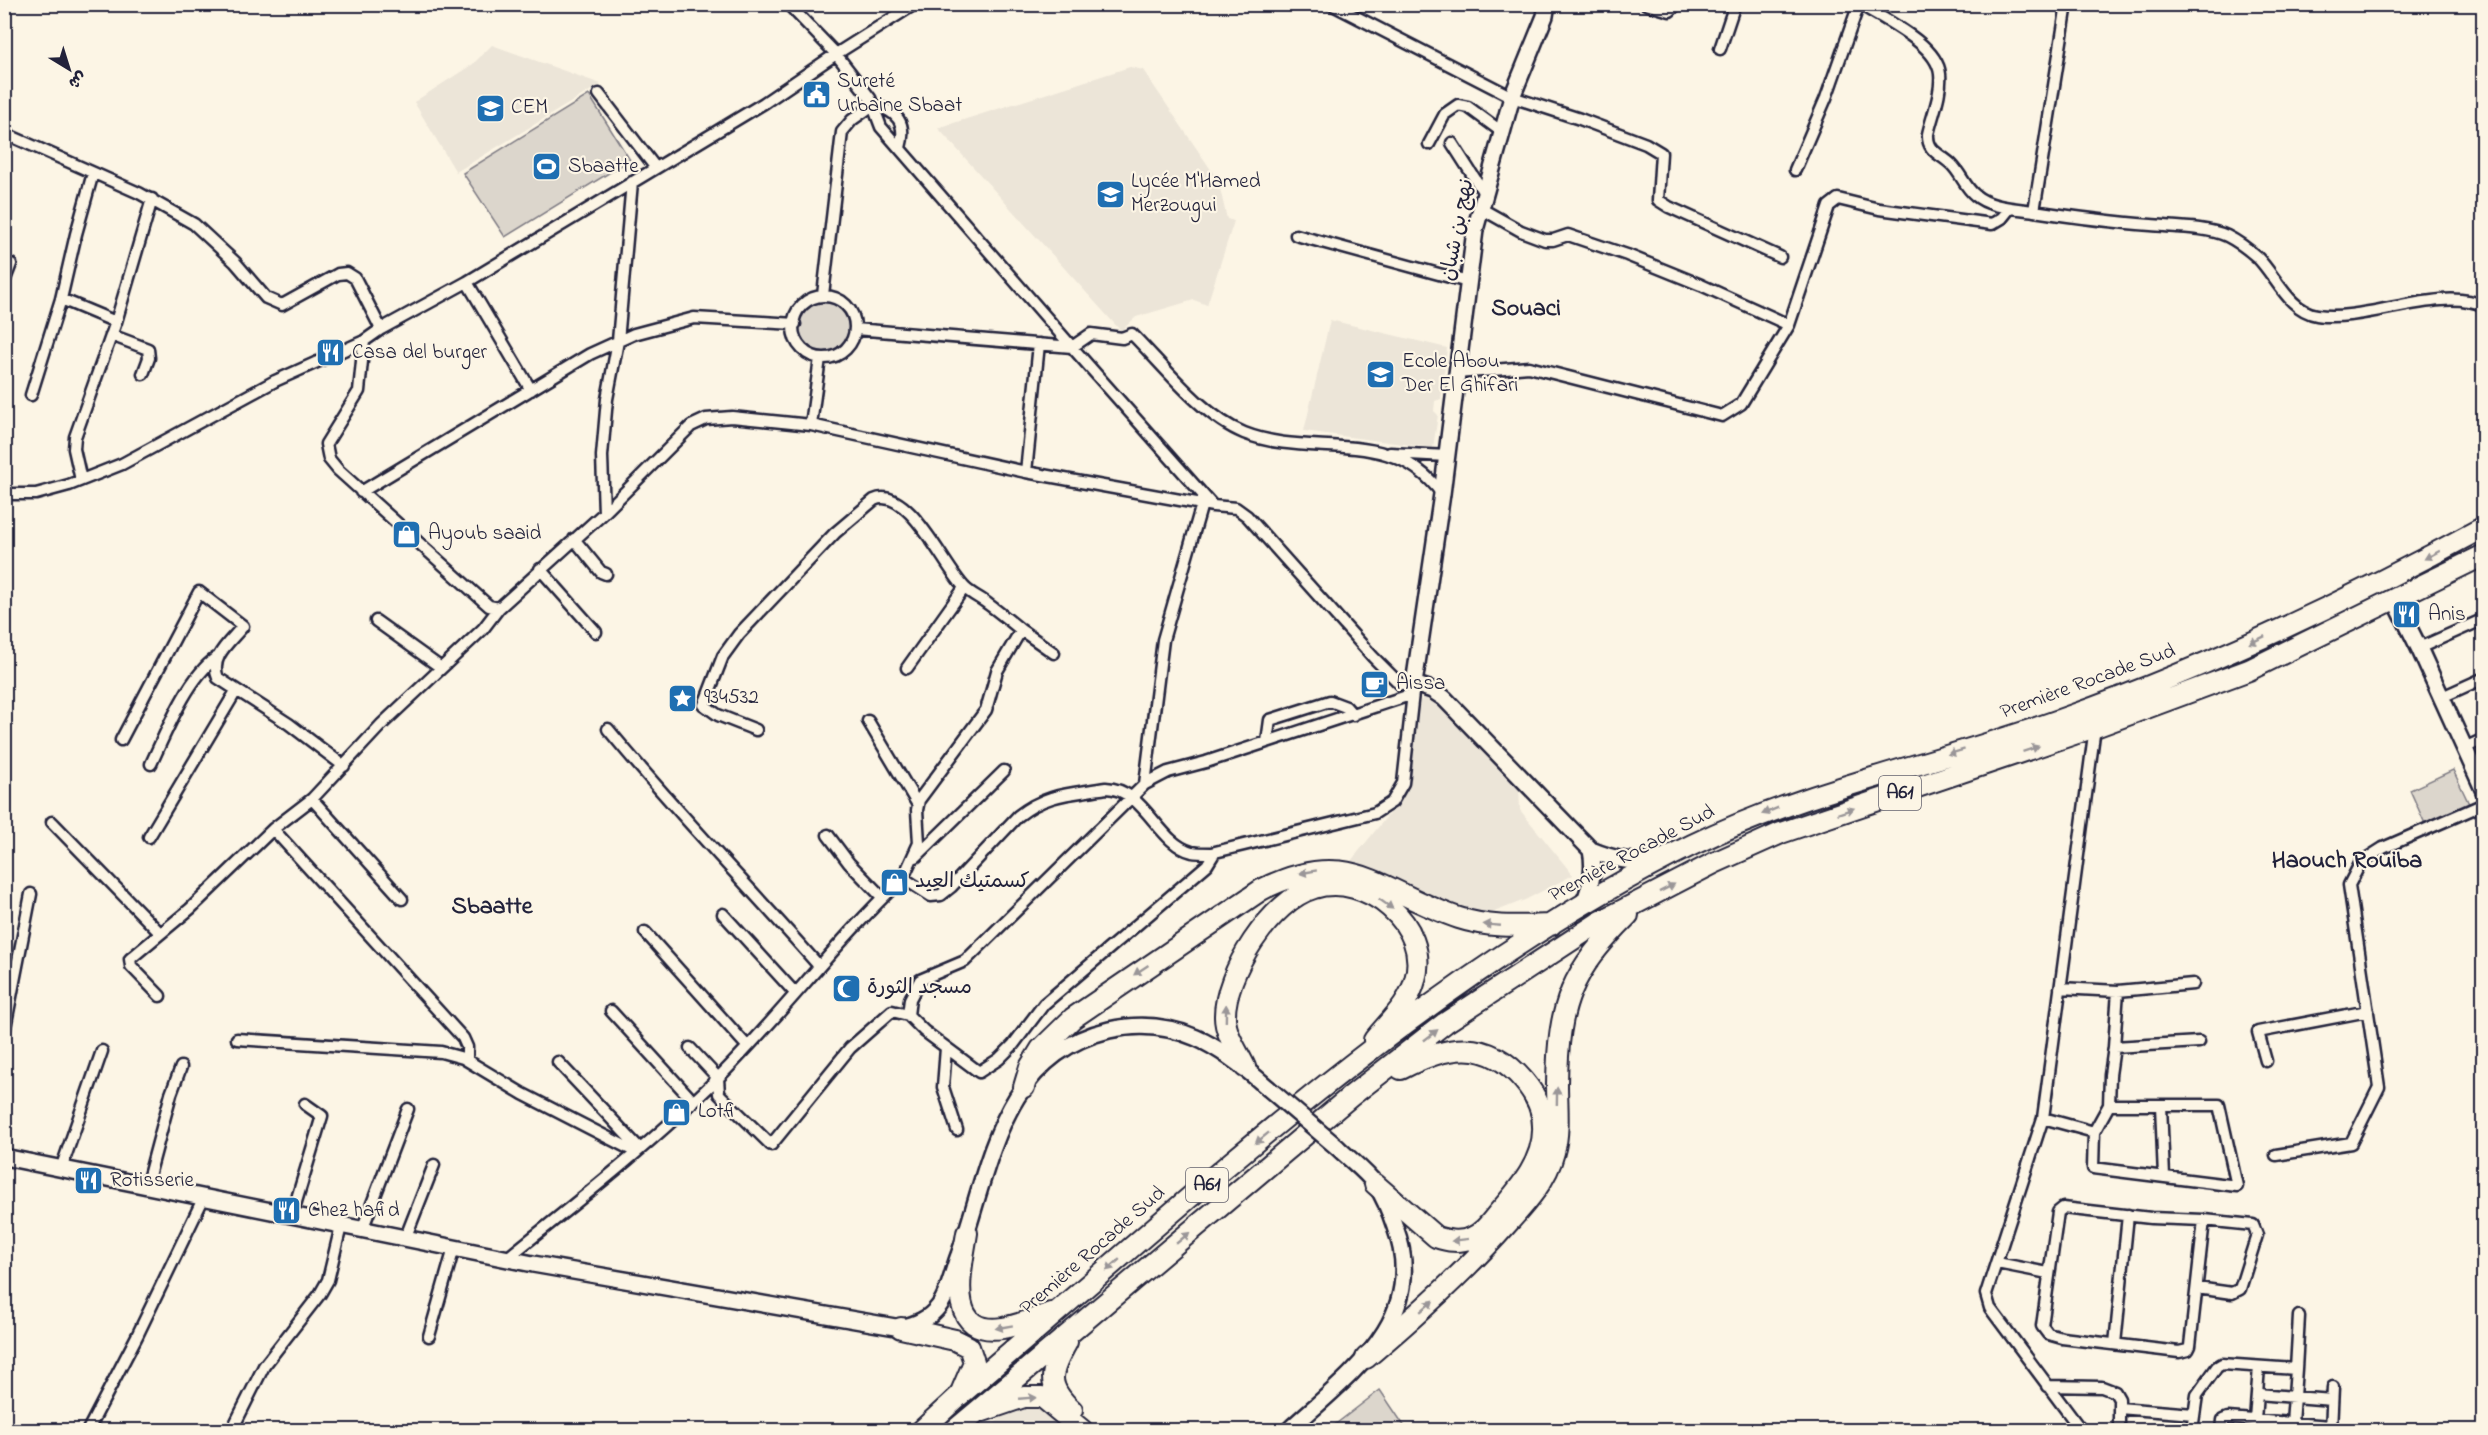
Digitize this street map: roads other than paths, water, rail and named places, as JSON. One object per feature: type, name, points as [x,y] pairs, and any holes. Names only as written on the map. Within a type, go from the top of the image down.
[{"type":"highway","name":"Première Rocade Sud","points":[[922,1431],[960,1395],[1258,1141],[1357,1062],[1450,993],[1582,906],[1665,859],[1779,808],[2059,720],[2204,665],[2425,559],[2484,527]]},
{"type":"highway","name":"Première Rocade Sud","points":[[955,1431],[1351,1096],[1445,1023],[1598,923],[1781,833],[2095,728],[2249,670],[2484,555]]},
{"type":"highway","points":[[1024,1087],[1030,1067],[1041,1049],[1073,1018],[1261,890],[1287,876],[1316,870],[1348,872],[1371,878],[1440,911],[1477,923],[1492,926],[1551,925]]},
{"type":"highway","points":[[1245,1067],[1224,1019],[1231,982],[1260,931],[1278,912],[1296,896],[1314,888],[1338,884],[1355,888],[1382,900],[1399,914],[1410,929],[1418,952],[1416,979],[1408,1000],[1357,1062]]},
{"type":"highway","points":[[1366,1358],[1453,1282],[1533,1194],[1554,1152],[1557,1131],[1558,1054],[1562,1018],[1569,995],[1585,964],[1605,937],[1642,900]]},
{"type":"highway","points":[[1351,1096],[1422,1058],[1457,1048],[1482,1050],[1501,1059],[1532,1091],[1540,1106],[1544,1125],[1537,1160],[1521,1187],[1483,1231],[1472,1238],[1448,1241],[1436,1237],[1375,1184]]},
{"type":"highway","points":[[966,1233],[960,1302],[964,1313],[971,1321],[980,1327],[1003,1328],[1060,1311]]},
{"type":"highway","points":[[901,1328],[955,1340],[969,1347],[974,1362],[960,1395]]},
{"type":"highway","points":[[1074,1330],[1054,1365],[1052,1384],[1060,1398],[1094,1431]]},
{"type":"highway","points":[[972,1415],[1024,1397],[1042,1397],[1082,1431]]},
{"type":"main road","name":"نهج بن شبان","points":[[1414,689],[1442,494],[1468,282],[1482,201],[1512,97],[1545,16],[1547,4]]},
{"type":"main road","points":[[2395,600],[2484,791]]},
{"type":"main road","points":[[1414,689],[1432,690],[1444,698],[1591,850],[1627,861],[1665,859]]},
{"type":"main road","points":[[1582,906],[1588,895],[1593,873],[1591,850]]},
{"type":"main road","points":[[4,1157],[506,1259],[901,1328],[926,1319],[942,1303],[994,1142],[1014,1101],[1024,1087],[1043,1066],[1066,1049],[1099,1032],[1124,1027],[1167,1028],[1189,1035],[1227,1053],[1337,1147],[1375,1184],[1387,1204],[1401,1242],[1403,1286],[1393,1319],[1366,1358],[1289,1431]]},
{"type":"street","points":[[788,4],[836,54],[873,105],[881,127],[1207,502]]},
{"type":"street","points":[[4,494],[36,494],[122,464],[275,381],[364,341],[381,329],[467,282],[764,103],[915,4]]},
{"type":"street","points":[[1331,4],[1512,97],[1646,144],[1661,153],[1658,200],[1780,257]]},
{"type":"street","points":[[1646,4],[1667,11],[1671,11],[1677,4]]},
{"type":"street","points":[[1720,50],[1734,4]]},
{"type":"street","points":[[1795,170],[1826,98],[1860,4],[1927,49],[1935,58],[1940,73],[1927,142],[1931,149],[1952,165],[1975,195],[1984,201],[2010,208],[2088,220],[2193,229],[2226,235],[2256,256],[2294,304],[2304,312],[2318,315],[2338,317],[2444,301],[2463,300],[2484,306]]},
{"type":"street","points":[[2034,211],[2067,4]]},
{"type":"street","points":[[599,94],[655,167]]},
{"type":"street","points":[[873,105],[890,112],[901,122],[904,135],[900,148]]},
{"type":"street","points":[[823,296],[842,132],[852,120],[873,105]]},
{"type":"street","points":[[1428,144],[1445,114],[1458,105],[1468,107],[1502,132]]},
{"type":"street","points":[[4,133],[152,199],[194,224],[235,262],[274,304],[282,305],[338,273],[347,273],[355,278],[381,329]]},
{"type":"street","points":[[1452,143],[1482,201],[1521,231],[1545,240],[1568,235],[1627,255],[1701,285],[1789,325]]},
{"type":"street","points":[[31,395],[61,299],[93,172]]},
{"type":"street","points":[[604,513],[602,456],[607,399],[618,341],[632,182]]},
{"type":"street","points":[[81,480],[74,449],[75,437],[116,322],[152,199]]},
{"type":"street","points":[[1457,373],[1529,367],[1722,416],[1740,404],[1789,325],[1829,206],[1834,201],[1839,199],[1879,209],[1992,224],[2010,208]]},
{"type":"street","points":[[1296,235],[1468,282]]},
{"type":"street","points":[[4,282],[11,264]]},
{"type":"street","points":[[467,282],[531,390]]},
{"type":"street","points":[[823,296],[834,297],[844,302],[851,312],[855,329],[851,343],[844,351],[835,356],[820,358],[804,351],[797,343],[793,332],[797,311],[804,303],[823,296]]},
{"type":"street","points":[[61,299],[116,322]]},
{"type":"street","points":[[361,492],[590,354],[618,341],[644,331],[694,318],[795,324]]},
{"type":"street","points":[[855,329],[1072,347],[1091,334],[1122,338],[1132,334],[1196,400],[1222,421],[1242,432],[1261,439],[1362,448],[1386,453],[1447,456]]},
{"type":"street","points":[[111,335],[148,349],[149,358],[143,374]]},
{"type":"street","points":[[364,341],[359,391],[326,444],[329,459],[361,492],[489,606],[499,608]]},
{"type":"street","points":[[1026,472],[1039,344]]},
{"type":"street","points":[[811,425],[820,358]]},
{"type":"street","points":[[160,996],[129,962],[190,909],[273,830],[312,799],[381,725],[483,629],[499,608],[604,513],[681,435],[691,426],[706,419],[732,417],[811,425],[1026,472],[1236,508],[1247,516],[1373,657],[1400,684],[1414,689]]},
{"type":"street","points":[[1386,453],[1426,475],[1442,494]]},
{"type":"street","points":[[756,730],[718,716],[704,705],[723,656],[739,634],[835,533],[881,496],[888,497],[911,515],[964,588],[1054,653]]},
{"type":"street","points":[[1145,784],[1163,640],[1207,502]]},
{"type":"street","points":[[574,539],[606,574]]},
{"type":"street","points":[[540,569],[596,632]]},
{"type":"street","points":[[907,668],[964,588]]},
{"type":"street","points":[[121,740],[199,592],[243,626],[195,679],[151,764]]},
{"type":"street","points":[[2419,648],[2484,619]]},
{"type":"street","points":[[376,621],[440,667]]},
{"type":"street","points":[[506,1259],[638,1151],[718,1078],[882,897],[903,878],[920,843],[918,804],[924,791],[986,710],[997,671],[1021,630]]},
{"type":"street","points":[[216,658],[214,669],[218,678],[289,724],[344,766]]},
{"type":"street","points":[[2442,697],[2484,678]]},
{"type":"street","points":[[908,1015],[910,999],[920,980],[965,961],[1145,784],[1168,772],[1353,715],[1414,689]]},
{"type":"street","points":[[903,878],[931,896],[940,895],[951,887],[1018,816],[1044,799],[1106,788],[1116,789],[1131,797],[1176,844],[1191,852],[1215,852],[1375,813],[1392,802],[1403,783],[1414,689]]},
{"type":"street","points":[[149,837],[236,691]]},
{"type":"street","points":[[1267,742],[1270,720],[1330,701],[1346,706],[1353,715]]},
{"type":"street","points":[[868,722],[918,804]]},
{"type":"street","points":[[2081,1431],[1990,1308],[1986,1294],[2043,1118],[2095,728]]},
{"type":"street","points":[[608,729],[716,854],[746,883],[819,966]]},
{"type":"street","points":[[2464,747],[2484,739]]},
{"type":"street","points":[[913,859],[1004,771]]},
{"type":"street","points":[[312,799],[402,899]]},
{"type":"street","points":[[2276,1155],[2351,1143],[2379,1087],[2349,885],[2361,862],[2384,848],[2484,804]]},
{"type":"street","points":[[52,822],[160,933]]},
{"type":"street","points":[[273,830],[462,1038],[467,1047],[467,1060]]},
{"type":"street","points":[[828,836],[849,863],[882,897]]},
{"type":"street","points":[[690,1048],[718,1078],[719,1094],[771,1145],[850,1048],[892,1011],[908,1015],[946,1048],[979,1072],[986,1069],[1013,1045],[1044,1004],[1207,864],[1215,852]]},
{"type":"street","points":[[4,1033],[31,894]]},
{"type":"street","points":[[723,914],[795,993]]},
{"type":"street","points":[[645,932],[747,1046]]},
{"type":"street","points":[[2060,988],[2118,991],[2193,984]]},
{"type":"street","points":[[2109,1104],[2219,1105],[2236,1186],[2093,1168],[2094,1132],[2109,1104],[2118,991]]},
{"type":"street","points":[[611,1011],[693,1101]]},
{"type":"street","points":[[2266,1061],[2258,1032],[2368,1011]]},
{"type":"street","points":[[237,1040],[441,1052],[467,1060],[523,1094],[638,1151]]},
{"type":"street","points":[[2114,1047],[2199,1042]]},
{"type":"street","points":[[946,1048],[944,1087],[957,1130]]},
{"type":"street","points":[[61,1169],[102,1052]]},
{"type":"street","points":[[558,1062],[638,1151]]},
{"type":"street","points":[[146,1187],[171,1094],[181,1067]]},
{"type":"street","points":[[292,1215],[322,1116],[305,1104]]},
{"type":"street","points":[[2161,1105],[2164,1177]]},
{"type":"street","points":[[362,1230],[408,1109]]},
{"type":"street","points":[[2043,1118],[2094,1132]]},
{"type":"street","points":[[405,1239],[434,1165]]},
{"type":"street","points":[[88,1431],[137,1336],[203,1198]]},
{"type":"street","points":[[2197,1288],[2232,1293],[2240,1288],[2257,1235],[2253,1225],[2204,1220],[2060,1209],[2048,1273],[2043,1330],[2062,1338],[2179,1352],[2188,1350],[2204,1220]]},
{"type":"street","points":[[2115,1344],[2128,1215]]},
{"type":"street","points":[[232,1431],[264,1366],[320,1294],[328,1280],[340,1226]]},
{"type":"street","points":[[429,1336],[454,1248]]},
{"type":"street","points":[[1997,1263],[2048,1273]]},
{"type":"street","points":[[2292,1422],[2299,1316]]},
{"type":"street","points":[[2192,1431],[2197,1395],[2217,1367],[2222,1364],[2296,1370]]},
{"type":"street","points":[[2255,1420],[2259,1367]]},
{"type":"street","points":[[2047,1386],[2102,1387],[2118,1395],[2119,1431]]},
{"type":"street","points":[[2222,1431],[2223,1420],[2228,1418],[2292,1422],[2331,1428],[2333,1387]]},
{"type":"street","points":[[2257,1394],[2332,1400]]},
{"type":"street","points":[[2119,1408],[2194,1414]]},
{"type":"place","name":"Sureté Urbaine Sbaat","points":[[816,94]]},
{"type":"place","name":"CEM","points":[[490,108]]},
{"type":"place","name":"Sbaatte","points":[[547,167]]},
{"type":"place","name":"Lycée M'Hamed Merzougui","points":[[1110,194]]},
{"type":"place","name":"Casa del burger","points":[[331,353]]},
{"type":"place","name":"Ecole Abou Der El Ghifari","points":[[1381,374]]},
{"type":"place","name":"Ayoub saaid","points":[[407,534]]},
{"type":"place","name":"Anis","points":[[2407,615]]},
{"type":"place","name":"Aissa","points":[[1375,684]]},
{"type":"place","name":"934532","points":[[683,698]]},
{"type":"place","name":"كسمتيك العيد","points":[[894,882]]},
{"type":"place","name":"مسجد الثورة","points":[[846,988]]},
{"type":"place","name":"Lotfi","points":[[677,1112]]},
{"type":"place","name":"Rotisserie","points":[[89,1181]]},
{"type":"place","name":"Chez hafid","points":[[287,1211]]},
{"type":"district","name":"Souaci","points":[[1526,309]]},
{"type":"district","name":"Haouch Rouiba","points":[[2347,861]]},
{"type":"district","name":"Sbaatte","points":[[492,907]]}]
